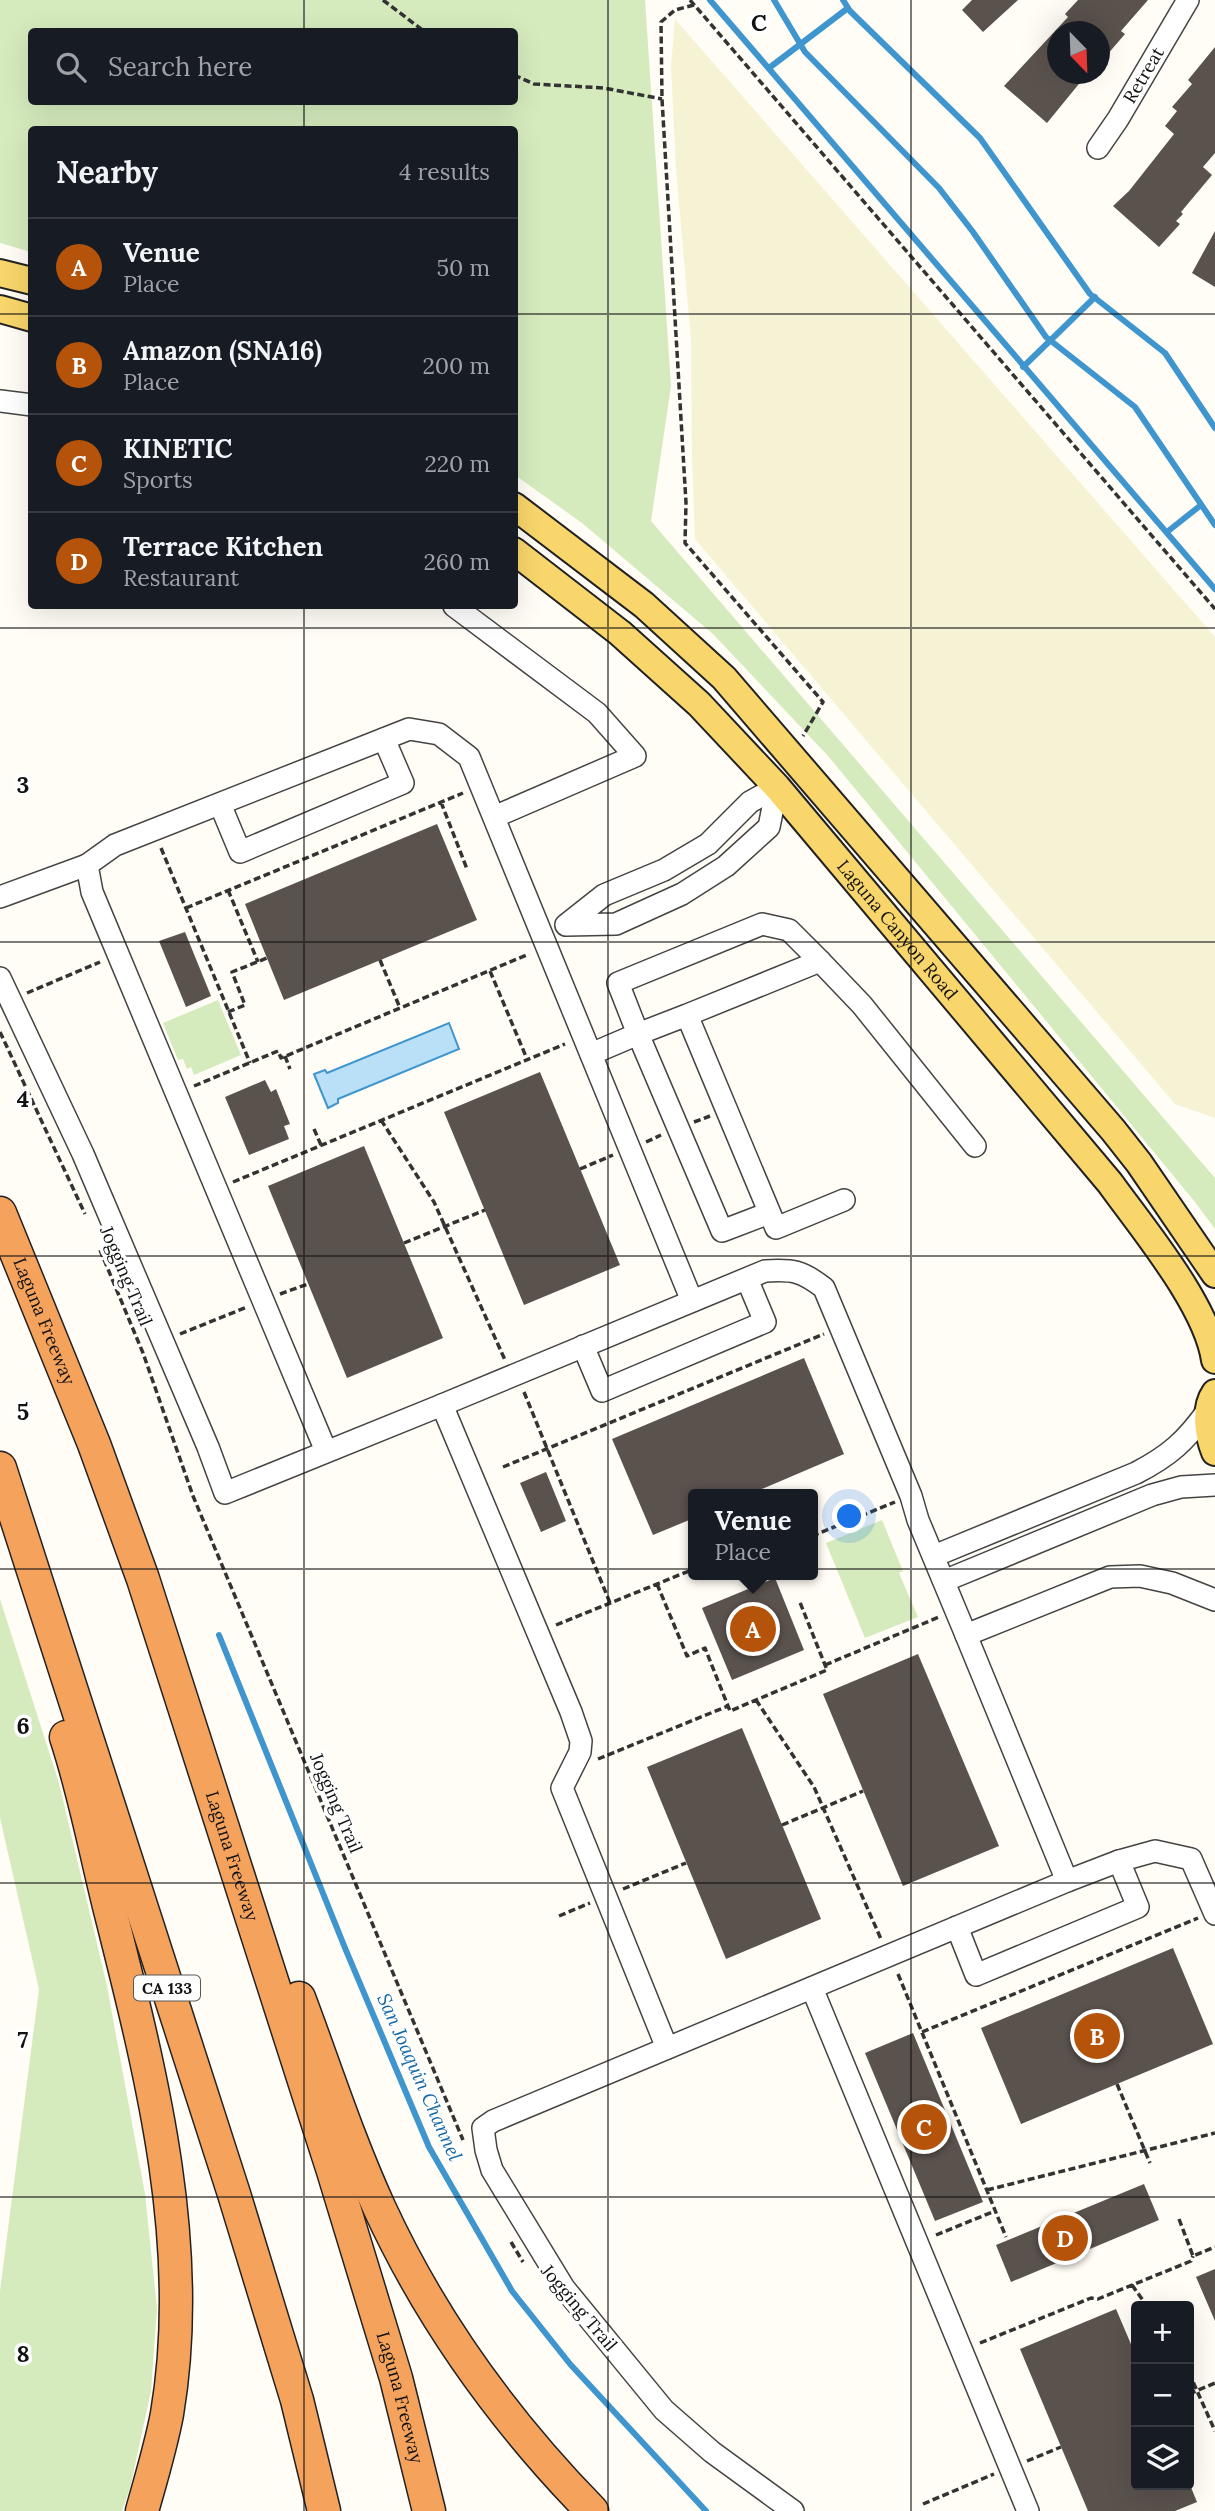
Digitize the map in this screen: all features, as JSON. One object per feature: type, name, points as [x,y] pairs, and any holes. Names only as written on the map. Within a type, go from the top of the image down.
[{"type":"highway","name":"Laguna Freeway","points":[[0,1213],[94,1444],[143,1579],[341,2197],[396,2378],[429,2511]]},
{"type":"highway","name":"CA 133","points":[[0,1468],[238,2207],[297,2400],[324,2511]]},
{"type":"highway","points":[[0,1537],[68,1743],[126,1975],[148,2073],[164,2164],[175,2252],[176,2312],[167,2413],[143,2505]]},
{"type":"highway","points":[[223,1831],[273,1929],[374,2197],[424,2295],[451,2338],[515,2427],[592,2511]]},
{"type":"main road","points":[[0,273],[28,280]]},
{"type":"main road","points":[[0,309],[28,317]]},
{"type":"main road","name":"Laguna Canyon Road","points":[[518,509],[654,614],[724,678],[1114,1130],[1215,1274]]},
{"type":"main road","name":"Laguna Canyon Road","points":[[518,554],[620,633],[699,704],[777,787],[1110,1183],[1152,1241],[1203,1320],[1212,1342],[1215,1360]]},
{"type":"main road","points":[[777,787],[790,756]]},
{"type":"main road","points":[[1213,1393],[1210,1441],[1215,1452]]},
{"type":"street","name":"Retreat","points":[[1098,148],[1188,0]]},
{"type":"street","points":[[0,401],[28,404]]},
{"type":"street","points":[[458,609],[597,713],[635,756],[494,817]]},
{"type":"street","points":[[0,897],[87,865],[115,845],[409,729],[439,734],[469,757],[692,1301]]},
{"type":"street","points":[[220,804],[240,852],[403,783],[384,739]]},
{"type":"street","points":[[544,941],[604,895],[664,870],[708,844],[750,802],[777,787]]},
{"type":"street","points":[[566,925],[616,924],[681,894],[726,866],[769,827],[777,787]]},
{"type":"street","points":[[87,865],[92,892],[116,951],[326,1451]]},
{"type":"street","points":[[769,1213],[722,1231],[618,983],[762,924],[789,930],[820,961],[862,1005],[975,1146]]},
{"type":"street","points":[[587,1045],[638,1034],[820,961]]},
{"type":"street","points":[[0,978],[83,1154],[225,1493],[765,1271],[791,1269],[824,1288],[1067,1881]]},
{"type":"street","points":[[687,1015],[724,1109],[776,1228],[844,1200]]},
{"type":"street","points":[[583,1346],[602,1391],[765,1322],[747,1279]]},
{"type":"street","points":[[934,1556],[1136,1473],[1159,1461],[1191,1434],[1213,1393]]},
{"type":"street","points":[[442,1405],[581,1741],[580,1752],[562,1788],[667,2048]]},
{"type":"street","points":[[944,1581],[1152,1495],[1181,1487],[1215,1485]]},
{"type":"street","points":[[966,1635],[1110,1577],[1140,1576],[1172,1583],[1215,1600]]},
{"type":"street","points":[[793,2511],[712,2452],[664,2410],[564,2288],[492,2170],[483,2128],[493,2121],[1119,1861],[1155,1851],[1191,1859],[1214,1912]]},
{"type":"street","points":[[957,1927],[976,1975],[1138,1907],[1119,1861]]},
{"type":"street","points":[[812,1988],[1028,2511]]},
{"type":"path","points":[[383,0],[420,28]]},
{"type":"path","points":[[690,0],[1215,609]]},
{"type":"path","points":[[694,5],[675,10],[661,22],[662,99],[686,503],[685,543],[824,702],[790,756]]},
{"type":"path","points":[[518,77],[534,84],[604,88],[662,99]]},
{"type":"path","points":[[186,908],[481,786]]},
{"type":"path","points":[[441,802],[467,869]]},
{"type":"path","points":[[154,830],[250,1063]]},
{"type":"path","points":[[228,890],[257,962]]},
{"type":"path","points":[[176,1094],[278,1051],[281,1058],[490,971],[544,941]]},
{"type":"path","points":[[10,1000],[104,960],[116,951]]},
{"type":"path","points":[[228,1012],[245,1004],[232,972],[267,958]]},
{"type":"path","points":[[380,960],[400,1008]]},
{"type":"path","points":[[490,971],[527,1059]]},
{"type":"path","name":"Jogging Trail","points":[[0,1031],[86,1217]]},
{"type":"path","points":[[216,1189],[527,1059],[587,1045]]},
{"type":"path","points":[[285,1056],[290,1069]]},
{"type":"path","points":[[580,1168],[724,1109]]},
{"type":"path","points":[[381,1120],[434,1202],[515,1375],[610,1603]]},
{"type":"path","points":[[314,1129],[321,1145]]},
{"type":"path","points":[[404,1243],[485,1210]]},
{"type":"path","name":"Jogging Trail","points":[[97,1242],[143,1353],[193,1496],[467,2148]]},
{"type":"path","points":[[163,1341],[308,1283]]},
{"type":"path","points":[[503,1467],[841,1327]]},
{"type":"path","points":[[818,1534],[911,1496]]},
{"type":"path","points":[[538,1633],[688,1571]]},
{"type":"path","points":[[657,1584],[687,1656],[705,1648],[730,1711],[827,1670],[799,1600]]},
{"type":"path","points":[[825,1665],[956,1609]]},
{"type":"path","points":[[756,1700],[814,1787],[922,2032],[1006,2237]]},
{"type":"path","points":[[570,1771],[729,1706]]},
{"type":"path","points":[[782,1825],[863,1791]]},
{"type":"path","points":[[922,2032],[1214,1912]]},
{"type":"path","points":[[1117,2084],[1150,2163]]},
{"type":"path","points":[[987,2190],[1215,2133]]},
{"type":"path","points":[[918,2243],[995,2211]]},
{"type":"path","points":[[1178,2219],[1193,2256]]},
{"type":"path","name":"Jogging Trail","points":[[511,2242],[524,2264]]},
{"type":"path","points":[[962,2351],[1091,2298],[1098,2299],[1191,2261],[1193,2256],[1215,2247]]},
{"type":"path","points":[[1132,2284],[1144,2301]]},
{"type":"path","points":[[1196,2390],[1215,2383]]},
{"type":"path","points":[[1194,2385],[1215,2431]]},
{"type":"shaded area","points":[[675,19],[1215,637],[1215,1118],[1175,1104],[695,539],[691,340],[676,169],[671,66]]},
{"type":"green space","points":[[0,0],[645,0],[671,386],[651,521],[1215,1178],[1215,1229],[829,757],[713,634],[582,523],[518,477],[518,126],[28,126],[28,251],[0,243]]},
{"type":"green space","points":[[218,1000],[241,1055],[194,1075],[191,1067],[187,1069],[183,1059],[178,1060],[163,1023]]},
{"type":"green space","points":[[882,1520],[903,1571],[899,1573],[918,1617],[865,1638],[826,1543]]},
{"type":"green space","points":[[0,1599],[59,1783],[107,1986],[145,2194],[157,2308],[151,2391],[130,2488],[122,2511],[0,2511],[0,2291],[39,1989],[0,1818]]},
{"type":"water","points":[[449,1023],[459,1049],[338,1099],[338,1103],[328,1108],[314,1074],[325,1070],[327,1073]]},
{"type":"building","points":[[972,0],[1018,0],[983,32],[962,10]]},
{"type":"building","points":[[1078,0],[1148,0],[1121,31],[1125,34],[1110,51],[1110,21],[1064,21],[1068,17],[1065,14]]},
{"type":"building","points":[[1047,40],[1047,84],[1079,84],[1047,123],[1004,86]]},
{"type":"building","points":[[1215,47],[1215,153],[1203,167],[1212,175],[1181,212],[1183,214],[1176,221],[1180,224],[1159,247],[1113,206],[1129,191],[1174,134],[1165,126],[1177,111],[1172,107],[1192,84],[1188,80]]},
{"type":"building","points":[[1215,231],[1215,287],[1192,273]]},
{"type":"building","points":[[437,824],[477,920],[284,1000],[245,904]]},
{"type":"building","points":[[185,932],[211,996],[186,1007],[159,941]]},
{"type":"building","points":[[540,1072],[620,1265],[524,1305],[444,1112]]},
{"type":"building","points":[[265,1080],[271,1092],[276,1089],[290,1124],[284,1126],[289,1139],[249,1155],[225,1097]]},
{"type":"building","points":[[364,1146],[443,1338],[347,1378],[268,1186]]},
{"type":"building","points":[[804,1358],[844,1454],[762,1489],[688,1489],[688,1520],[653,1535],[612,1439]]},
{"type":"building","points":[[546,1472],[566,1521],[541,1532],[520,1483]]},
{"type":"building","points":[[776,1580],[804,1650],[732,1680],[702,1608]]},
{"type":"building","points":[[918,1654],[999,1846],[903,1886],[823,1694]]},
{"type":"building","points":[[742,1728],[821,1919],[726,1959],[647,1767]]},
{"type":"building","points":[[1173,1948],[1213,2044],[1021,2124],[981,2028]]},
{"type":"building","points":[[913,2033],[983,2202],[935,2221],[865,2053]]},
{"type":"building","points":[[1144,2184],[1159,2220],[1011,2282],[996,2245]]},
{"type":"building","points":[[1215,2269],[1215,2321],[1196,2277]]},
{"type":"building","points":[[1116,2309],[1131,2344],[1131,2490],[1192,2490],[1197,2502],[1175,2511],[1088,2511],[1020,2349]]},
{"type":"waterway","points":[[710,0],[1215,589]]},
{"type":"waterway","points":[[774,0],[805,52],[939,188],[1046,337],[1135,407],[1215,525]]},
{"type":"waterway","points":[[843,0],[850,11],[980,138],[1090,294],[1165,353],[1215,428]]},
{"type":"waterway","points":[[769,68],[848,8]]},
{"type":"waterway","points":[[1023,367],[1095,297]]},
{"type":"waterway","points":[[1167,532],[1201,505]]},
{"type":"waterway","name":"San Joaquin Channel","points":[[219,1635],[345,1948],[429,2147],[512,2291],[570,2364],[706,2511]]},
{"type":"place","name":"Venue","points":[[753,1629]]},
{"type":"place","name":"Amazon (SNA16)","points":[[1097,2036]]},
{"type":"place","name":"KINETIC","points":[[924,2127]]},
{"type":"place","name":"Terrace Kitchen","points":[[1065,2238]]}]
